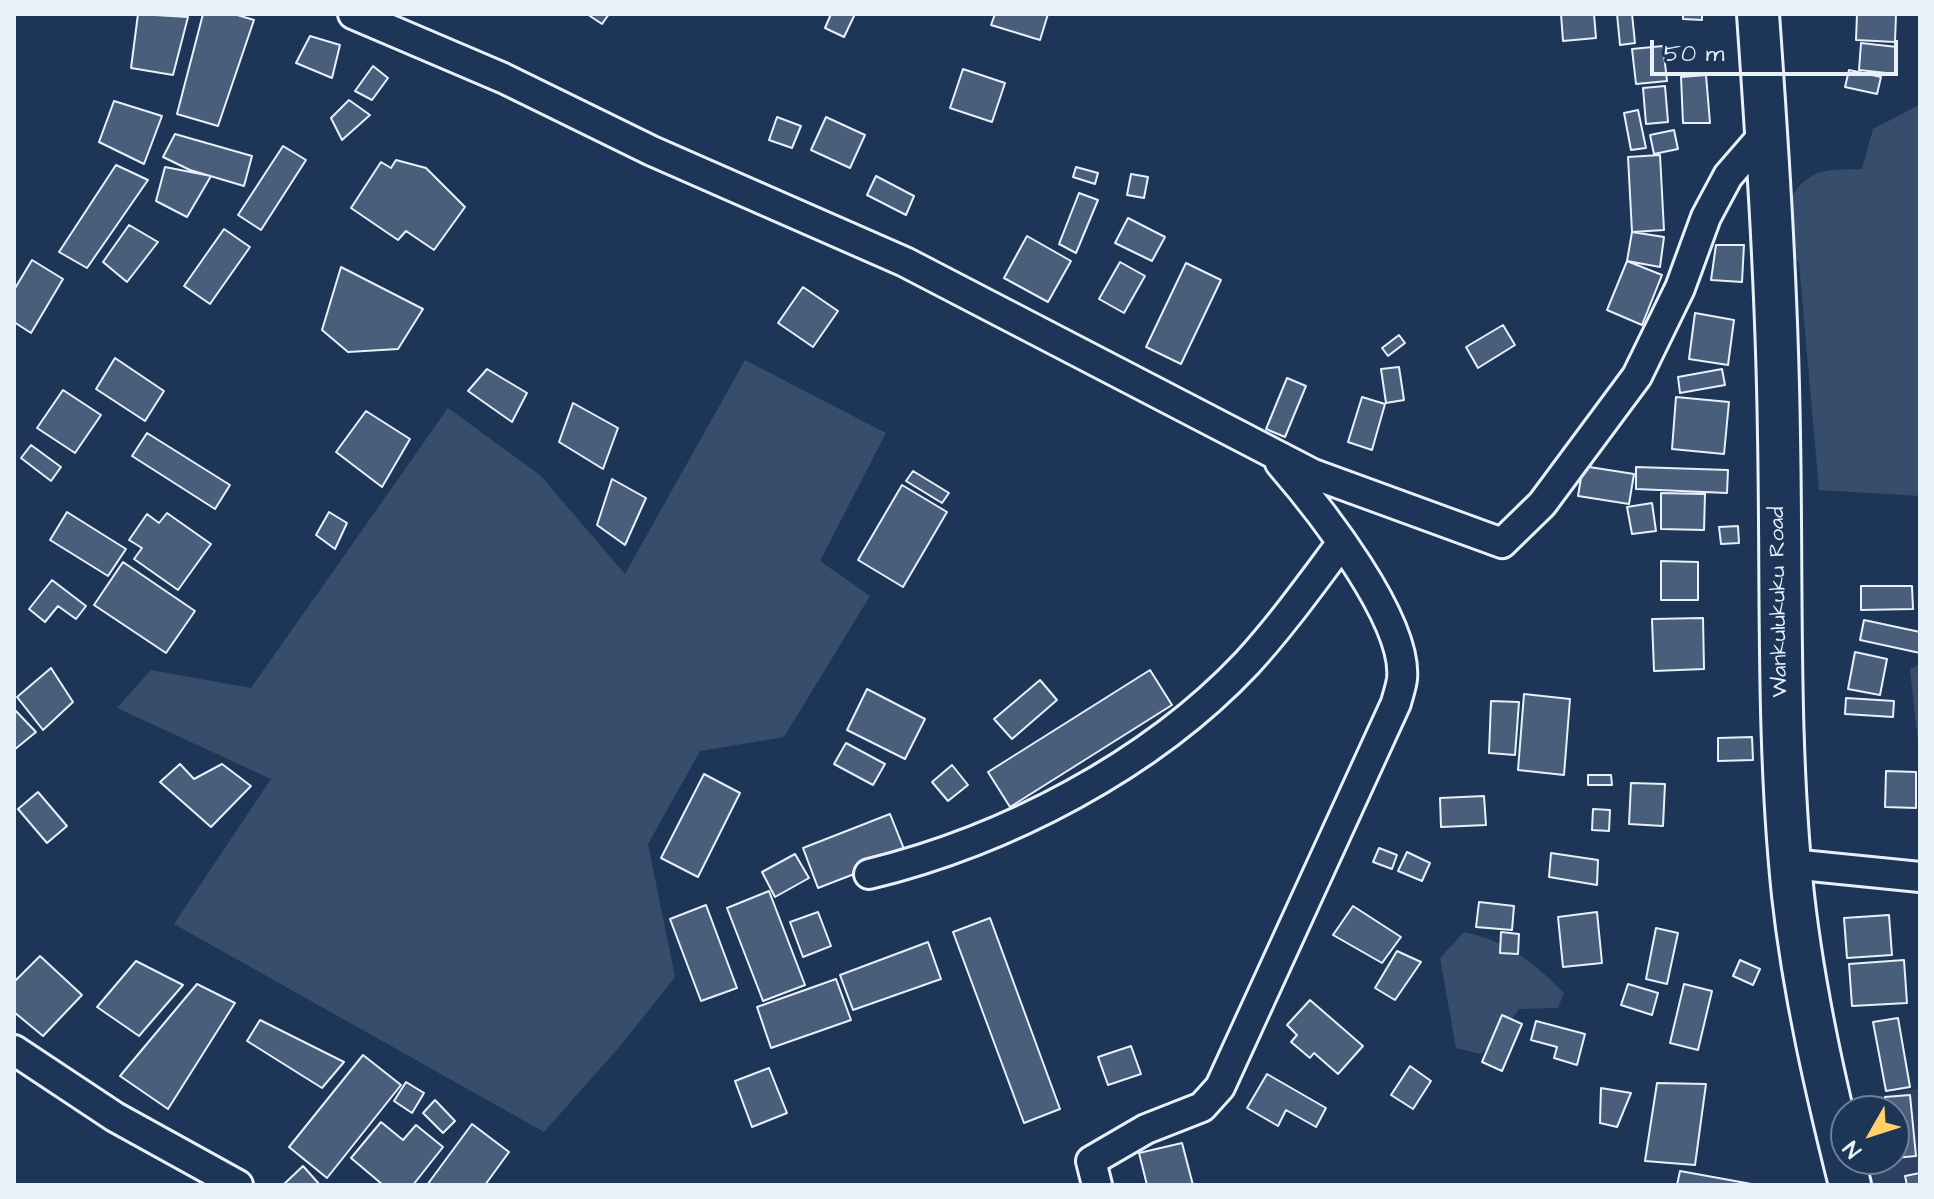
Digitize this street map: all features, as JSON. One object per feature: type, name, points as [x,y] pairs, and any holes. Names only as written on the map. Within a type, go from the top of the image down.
[{"type":"main road","name":"Wankulukuku Road","points":[[1758,14],[1767,131],[1779,437],[1779,660],[1791,864],[1804,970],[1826,1092],[1850,1185]]},
{"type":"street","points":[[353,14],[503,78],[652,151],[905,262],[1313,474],[1502,543],[1542,504],[1637,376],[1680,288],[1728,176],[1767,131]]},
{"type":"street","points":[[1097,1185],[1091,1161],[1146,1129],[1202,1107],[1220,1087],[1396,703],[1402,678],[1393,633],[1372,591],[1341,544],[1275,456]]},
{"type":"street","points":[[869,874],[924,861],[992,836],[1085,786],[1183,723],[1247,663],[1341,544]]},
{"type":"street","points":[[1791,864],[1920,877]]},
{"type":"street","points":[[14,1050],[115,1117],[238,1185]]},
{"type":"shaded area","points":[[1920,14],[1920,496],[1819,490],[1799,263],[1787,239],[1786,213],[1796,190],[1818,173],[1862,169],[1873,129],[1919,105]]},
{"type":"shaded area","points":[[745,360],[886,433],[820,561],[870,596],[784,737],[700,751],[648,844],[675,977],[621,1045],[544,1132],[174,924],[271,779],[117,708],[151,670],[251,688],[448,408],[540,475],[625,574]]},
{"type":"shaded area","points":[[1920,664],[1920,761],[1910,669]]},
{"type":"shaded area","points":[[1464,932],[1494,941],[1519,954],[1564,993],[1558,1008],[1519,1009],[1499,1038],[1480,1054],[1456,1048],[1440,958]]},
{"type":"shaded area","points":[[1920,1088],[1920,1185],[1861,1185],[1858,1175],[1910,1175],[1910,1095],[1886,1095]]},
{"type":"building","points":[[138,14],[188,17],[173,75],[131,68]]},
{"type":"building","points":[[203,14],[234,14],[254,20],[218,126],[177,114]]},
{"type":"building","points":[[587,14],[609,14],[602,24]]},
{"type":"building","points":[[831,14],[855,14],[844,37],[825,28]]},
{"type":"building","points":[[995,14],[1048,14],[1040,40],[991,25]]},
{"type":"building","points":[[1561,14],[1594,14],[1596,38],[1563,41]]},
{"type":"building","points":[[1617,14],[1632,14],[1635,43],[1620,45]]},
{"type":"building","points":[[1683,14],[1702,14],[1702,20],[1683,19]]},
{"type":"building","points":[[1857,14],[1896,14],[1895,42],[1856,40]]},
{"type":"building","points":[[310,36],[340,45],[332,78],[296,63]]},
{"type":"building","points":[[1861,43],[1897,47],[1895,74],[1859,70]]},
{"type":"building","points":[[1663,46],[1667,81],[1636,84],[1632,49]]},
{"type":"building","points":[[373,66],[388,78],[372,100],[355,91]]},
{"type":"building","points":[[963,69],[1005,83],[992,122],[950,108]]},
{"type":"building","points":[[1849,70],[1881,77],[1877,94],[1845,87]]},
{"type":"building","points":[[1706,75],[1710,123],[1683,123],[1681,77]]},
{"type":"building","points":[[1665,86],[1668,122],[1646,124],[1643,88]]},
{"type":"building","points":[[349,100],[370,115],[342,140],[331,118]]},
{"type":"building","points":[[114,101],[162,116],[144,164],[99,142]]},
{"type":"building","points":[[1638,110],[1646,148],[1631,150],[1624,113]]},
{"type":"building","points":[[777,117],[801,126],[792,148],[769,140]]},
{"type":"building","points":[[826,117],[865,135],[850,168],[811,150]]},
{"type":"building","points":[[1674,130],[1678,149],[1654,154],[1650,135]]},
{"type":"building","points":[[175,134],[252,156],[244,186],[190,170],[163,157]]},
{"type":"building","points":[[283,146],[306,160],[261,230],[238,215]]},
{"type":"building","points":[[1660,155],[1664,230],[1632,232],[1628,157]]},
{"type":"building","points":[[396,160],[426,168],[465,207],[434,250],[406,231],[398,240],[351,208],[381,162],[391,168]]},
{"type":"building","points":[[116,165],[148,180],[87,268],[59,252]]},
{"type":"building","points":[[165,167],[211,176],[187,217],[156,201]]},
{"type":"building","points":[[1076,167],[1098,173],[1095,184],[1073,177]]},
{"type":"building","points":[[1131,174],[1148,177],[1144,198],[1127,195]]},
{"type":"building","points":[[876,176],[914,196],[906,215],[867,195]]},
{"type":"building","points":[[1079,193],[1098,200],[1076,253],[1059,244]]},
{"type":"building","points":[[1128,218],[1165,237],[1152,261],[1115,243]]},
{"type":"building","points":[[129,225],[158,242],[127,282],[103,262]]},
{"type":"building","points":[[224,229],[250,247],[210,304],[184,286]]},
{"type":"building","points":[[1632,232],[1664,237],[1660,267],[1627,261]]},
{"type":"building","points":[[1027,236],[1071,261],[1048,302],[1004,278]]},
{"type":"building","points":[[1716,245],[1744,245],[1742,282],[1711,280]]},
{"type":"building","points":[[32,260],[63,279],[31,333],[14,322],[14,290]]},
{"type":"building","points":[[1627,261],[1662,275],[1642,325],[1607,310]]},
{"type":"building","points":[[1120,262],[1145,276],[1124,313],[1099,299]]},
{"type":"building","points":[[1186,263],[1221,280],[1181,364],[1146,347]]},
{"type":"building","points":[[341,267],[423,309],[398,349],[348,352],[322,330]]},
{"type":"building","points":[[803,287],[838,311],[813,347],[778,323]]},
{"type":"building","points":[[1695,313],[1734,320],[1728,365],[1689,359]]},
{"type":"building","points":[[1503,325],[1515,345],[1478,368],[1466,347]]},
{"type":"building","points":[[1399,335],[1405,343],[1388,356],[1382,348]]},
{"type":"building","points":[[115,358],[164,391],[145,421],[96,389]]},
{"type":"building","points":[[1399,367],[1404,400],[1386,403],[1381,369]]},
{"type":"building","points":[[487,369],[527,393],[512,422],[468,391]]},
{"type":"building","points":[[1722,369],[1725,385],[1680,393],[1678,377]]},
{"type":"building","points":[[1287,378],[1306,386],[1285,437],[1266,429]]},
{"type":"building","points":[[63,390],[101,415],[75,453],[37,428]]},
{"type":"building","points":[[1362,397],[1385,404],[1372,450],[1348,442]]},
{"type":"building","points":[[1676,397],[1729,402],[1724,454],[1672,449]]},
{"type":"building","points":[[573,403],[618,428],[603,469],[559,442]]},
{"type":"building","points":[[366,411],[410,439],[382,487],[336,452]]},
{"type":"building","points":[[147,433],[230,485],[215,509],[132,456]]},
{"type":"building","points":[[31,445],[61,467],[51,481],[21,458]]},
{"type":"building","points":[[1583,466],[1634,474],[1629,504],[1578,496]]},
{"type":"building","points":[[1636,467],[1728,470],[1727,493],[1636,489]]},
{"type":"building","points":[[913,471],[949,493],[942,503],[906,481]]},
{"type":"building","points":[[612,479],[646,498],[625,545],[597,525]]},
{"type":"building","points":[[902,485],[947,512],[903,587],[858,560]]},
{"type":"building","points":[[1661,493],[1705,494],[1704,530],[1661,529]]},
{"type":"building","points":[[1652,503],[1656,531],[1632,534],[1627,507]]},
{"type":"building","points":[[67,512],[126,549],[108,576],[50,540]]},
{"type":"building","points":[[329,512],[347,523],[335,549],[316,535]]},
{"type":"building","points":[[167,513],[211,544],[178,590],[134,559],[142,548],[129,540],[147,514],[159,523]]},
{"type":"building","points":[[1738,526],[1739,543],[1721,544],[1719,527]]},
{"type":"building","points":[[1661,561],[1698,562],[1698,600],[1661,600]]},
{"type":"building","points":[[123,562],[195,611],[166,653],[94,605]]},
{"type":"building","points":[[52,580],[86,606],[76,619],[58,606],[45,622],[29,609]]},
{"type":"building","points":[[1861,586],[1912,586],[1913,609],[1861,610]]},
{"type":"building","points":[[1703,618],[1704,669],[1654,671],[1652,619]]},
{"type":"building","points":[[1864,620],[1920,632],[1920,653],[1860,640]]},
{"type":"building","points":[[1855,652],[1887,659],[1880,695],[1848,689]]},
{"type":"building","points":[[51,668],[73,702],[43,730],[17,697]]},
{"type":"building","points":[[1150,670],[1172,705],[1010,807],[988,772]]},
{"type":"building","points":[[1040,680],[1057,700],[1012,739],[994,719]]},
{"type":"building","points":[[867,689],[925,719],[905,759],[847,730]]},
{"type":"building","points":[[1524,694],[1570,699],[1564,775],[1518,770]]},
{"type":"building","points":[[1846,698],[1894,701],[1893,717],[1845,714]]},
{"type":"building","points":[[1491,701],[1519,702],[1515,755],[1489,753]]},
{"type":"building","points":[[14,709],[36,732],[14,750]]},
{"type":"building","points":[[1752,737],[1753,760],[1718,761],[1718,738]]},
{"type":"building","points":[[846,743],[885,764],[873,785],[834,764]]},
{"type":"building","points":[[180,764],[194,779],[222,764],[251,786],[211,827],[160,782]]},
{"type":"building","points":[[952,765],[968,785],[948,801],[932,782]]},
{"type":"building","points":[[1886,771],[1916,772],[1916,808],[1885,807]]},
{"type":"building","points":[[704,774],[740,793],[698,877],[661,858]]},
{"type":"building","points":[[1588,775],[1611,775],[1612,785],[1588,785]]},
{"type":"building","points":[[1631,783],[1665,784],[1663,826],[1629,824]]},
{"type":"building","points":[[38,792],[67,826],[47,843],[18,809]]},
{"type":"building","points":[[1484,796],[1486,825],[1441,827],[1440,798]]},
{"type":"building","points":[[1593,809],[1610,810],[1609,831],[1592,830]]},
{"type":"building","points":[[890,814],[906,854],[818,888],[803,848]]},
{"type":"building","points":[[1379,848],[1397,855],[1392,869],[1373,862]]},
{"type":"building","points":[[1407,852],[1430,863],[1422,881],[1398,871]]},
{"type":"building","points":[[1551,853],[1598,860],[1597,885],[1549,877]]},
{"type":"building","points":[[795,854],[809,878],[775,897],[762,872]]},
{"type":"building","points":[[769,891],[805,985],[763,1001],[727,908]]},
{"type":"building","points":[[1479,902],[1514,906],[1512,930],[1476,927]]},
{"type":"building","points":[[706,905],[737,988],[701,1001],[670,919]]},
{"type":"building","points":[[1353,906],[1401,937],[1382,963],[1333,935]]},
{"type":"building","points":[[818,912],[831,946],[803,957],[790,922]]},
{"type":"building","points":[[1597,912],[1602,963],[1563,967],[1558,917]]},
{"type":"building","points":[[1889,915],[1892,955],[1847,958],[1844,918]]},
{"type":"building","points":[[990,918],[1060,1109],[1024,1123],[953,932]]},
{"type":"building","points":[[1656,928],[1678,933],[1667,984],[1646,979]]},
{"type":"building","points":[[1501,932],[1519,934],[1518,954],[1500,953]]},
{"type":"building","points":[[928,942],[941,979],[853,1010],[840,975]]},
{"type":"building","points":[[1397,951],[1421,962],[1395,1000],[1375,988]]},
{"type":"building","points":[[40,956],[82,995],[43,1036],[14,1012],[14,982]]},
{"type":"building","points":[[1740,960],[1760,969],[1753,985],[1733,976]]},
{"type":"building","points":[[1904,960],[1907,1003],[1852,1006],[1849,964]]},
{"type":"building","points":[[136,961],[183,985],[139,1036],[97,1007]]},
{"type":"building","points":[[836,979],[851,1020],[771,1048],[757,1007]]},
{"type":"building","points":[[197,984],[235,1003],[168,1109],[120,1076]]},
{"type":"building","points":[[1628,984],[1658,993],[1652,1015],[1621,1005]]},
{"type":"building","points":[[1684,984],[1712,991],[1698,1050],[1670,1043]]},
{"type":"building","points":[[1310,1000],[1363,1046],[1338,1074],[1314,1053],[1310,1058],[1291,1042],[1297,1035],[1287,1025]]},
{"type":"building","points":[[1502,1015],[1522,1024],[1502,1071],[1482,1062]]},
{"type":"building","points":[[1898,1018],[1910,1087],[1886,1091],[1873,1022]]},
{"type":"building","points":[[260,1020],[344,1062],[322,1088],[247,1041]]},
{"type":"building","points":[[1536,1021],[1585,1034],[1577,1065],[1554,1058],[1557,1047],[1531,1040]]},
{"type":"building","points":[[1131,1046],[1141,1074],[1108,1085],[1098,1057]]},
{"type":"building","points":[[363,1055],[401,1085],[327,1178],[289,1147]]},
{"type":"building","points":[[1410,1066],[1431,1081],[1413,1109],[1391,1095]]},
{"type":"building","points":[[769,1068],[787,1113],[752,1127],[735,1081]]},
{"type":"building","points":[[1267,1074],[1326,1108],[1316,1127],[1286,1110],[1278,1126],[1247,1108]]},
{"type":"building","points":[[406,1082],[424,1093],[412,1113],[394,1101]]},
{"type":"building","points":[[1657,1083],[1706,1084],[1695,1165],[1645,1161]]},
{"type":"building","points":[[1601,1088],[1631,1093],[1617,1127],[1600,1123]]},
{"type":"building","points":[[1910,1095],[1916,1156],[1910,1157]]},
{"type":"building","points":[[435,1100],[455,1121],[443,1133],[423,1113]]},
{"type":"building","points":[[381,1122],[403,1140],[416,1125],[443,1147],[413,1185],[383,1185],[351,1158]]},
{"type":"building","points":[[472,1124],[509,1152],[485,1185],[427,1185]]},
{"type":"building","points":[[1182,1143],[1193,1185],[1147,1185],[1139,1153]]},
{"type":"building","points":[[303,1166],[320,1185],[283,1185]]},
{"type":"building","points":[[1680,1171],[1757,1185],[1677,1185]]},
{"type":"building","points":[[1920,1173],[1920,1185],[1907,1185],[1905,1176]]}]
